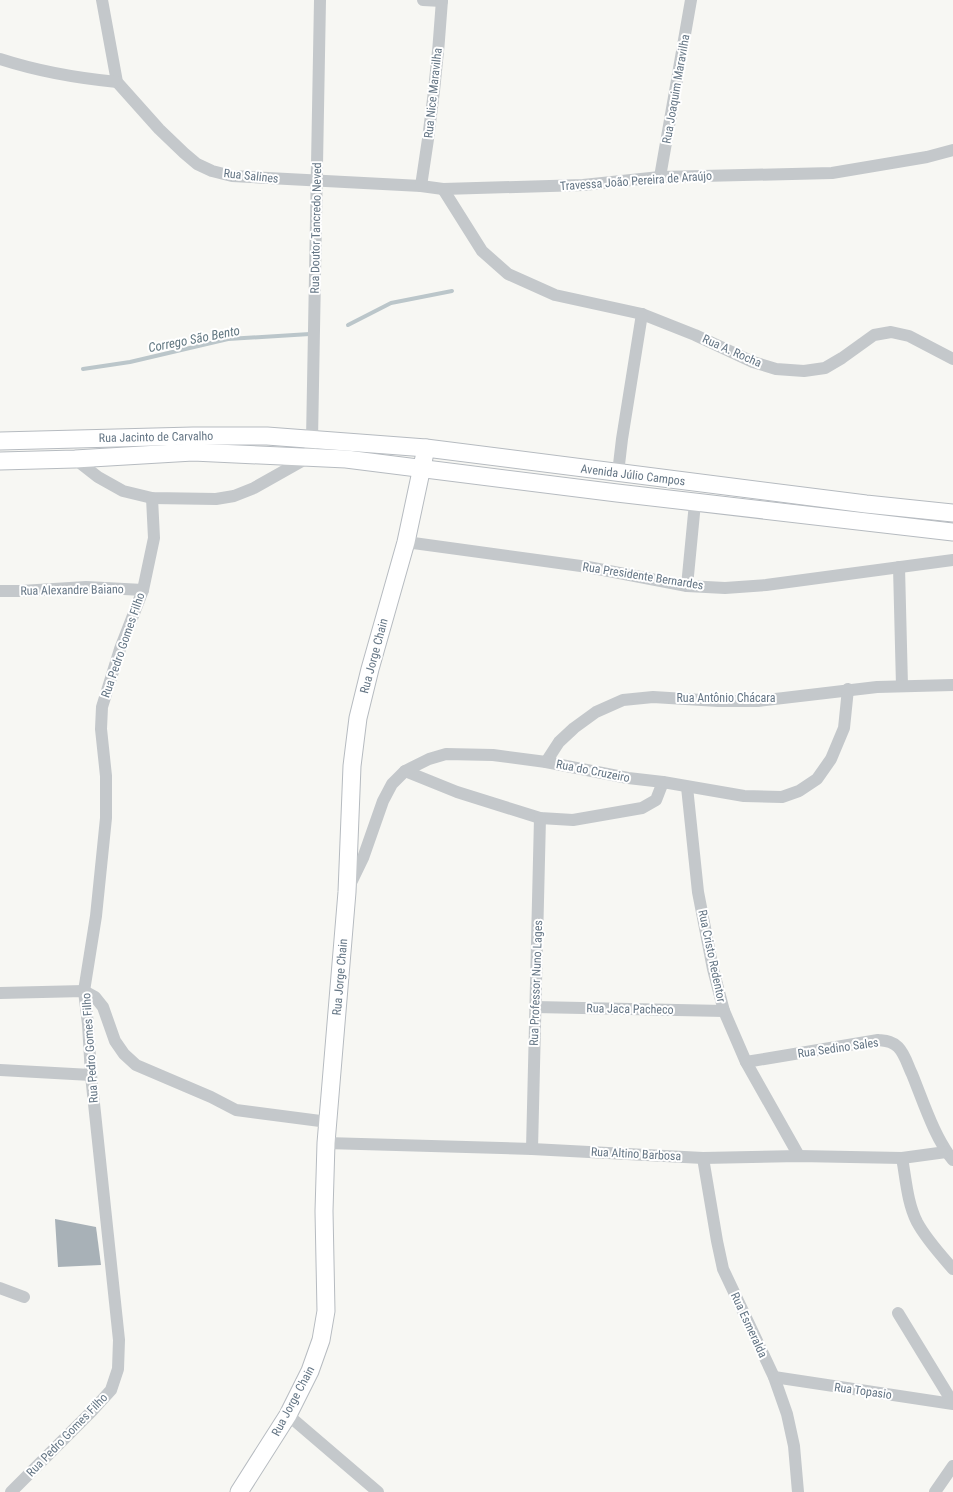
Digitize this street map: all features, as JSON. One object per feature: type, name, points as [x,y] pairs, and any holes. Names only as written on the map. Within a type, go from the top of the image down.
[{"type":"street","points":[[0,59],[28,68],[76,78],[117,82],[102,0]]},
{"type":"street","name":"Rua Doutor Tancredo Neved","points":[[310,457],[312,440],[320,0]]},
{"type":"street","points":[[423,0],[442,0]]},
{"type":"street","name":"Rua Nice Maravilha","points":[[421,186],[430,132],[436,81],[442,0]]},
{"type":"street","name":"Rua Joaquim Maravilha","points":[[660,177],[691,0]]},
{"type":"street","name":"Rua Salines","points":[[117,82],[138,106],[184,153],[197,164],[212,171],[232,176],[317,180]]},
{"type":"street","name":"Travessa João Pereira de Araújo","points":[[317,180],[421,186],[442,189],[583,185],[660,177],[832,173],[927,157],[953,150]]},
{"type":"street","name":"Rua A. Rocha","points":[[442,189],[482,251],[508,274],[555,295],[642,314],[695,335],[754,362],[776,369],[804,371],[825,368],[842,358],[874,335],[892,332],[909,336],[953,359]]},
{"type":"street","points":[[618,473],[642,314]]},
{"type":"street","name":"Rua Jacinto de Carvalho","points":[[0,441],[193,444],[267,436],[312,440]]},
{"type":"street","name":"Avenida Júlio Campos","points":[[312,440],[426,448],[866,504],[953,513]]},
{"type":"street","points":[[0,461],[75,459],[193,444],[310,457],[346,459],[694,503],[953,532]]},
{"type":"street","name":"Rua Jorge Chain","points":[[239,1492],[288,1415],[310,1371],[321,1340],[326,1311],[324,1212],[326,1143],[347,892],[352,766],[358,718],[370,669],[406,542],[426,448]]},
{"type":"street","points":[[468,474],[470,454]]},
{"type":"street","points":[[75,459],[98,477],[123,491],[152,498],[216,499],[234,496],[254,488],[310,457]]},
{"type":"street","name":"Rua Pedro Gomes Filho","points":[[11,1492],[111,1390],[118,1369],[119,1340],[91,1076],[88,1024],[84,991],[96,916],[106,818],[106,776],[101,729],[102,707],[120,649],[143,590],[154,538],[152,498]]},
{"type":"street","points":[[687,586],[694,503]]},
{"type":"street","name":"Rua Presidente Bernardes","points":[[406,542],[588,567],[687,586],[725,588],[766,585],[953,560]]},
{"type":"street","points":[[899,567],[902,686]]},
{"type":"street","name":"Rua Alexandre Baiano","points":[[0,590],[21,591],[86,587],[143,590]]},
{"type":"street","name":"Rua Antônio Chácara","points":[[546,762],[559,742],[574,728],[596,712],[623,700],[652,697],[718,701],[758,701],[815,695],[848,689],[953,685]]},
{"type":"street","name":"Rua do Cruzeiro","points":[[347,892],[363,858],[383,801],[392,784],[406,771],[429,759],[446,754],[493,755],[546,762],[628,778],[664,782],[744,796],[782,797],[799,791],[817,779],[831,759],[844,728],[848,689]]},
{"type":"street","points":[[406,771],[457,792],[540,818],[573,820],[642,808],[656,800],[664,782]]},
{"type":"street","name":"Rua Cristo Redentor","points":[[687,787],[698,892],[713,969],[724,1011],[746,1062],[799,1156]]},
{"type":"street","name":"Rua Professor Nuno Lages","points":[[532,1149],[540,818]]},
{"type":"street","points":[[0,993],[84,991],[95,997],[103,1007],[115,1040],[124,1054],[136,1064],[211,1097],[236,1110],[328,1122]]},
{"type":"street","name":"Rua Jaca Pacheco","points":[[535,1007],[724,1011]]},
{"type":"street","name":"Rua Sedino Sales","points":[[746,1062],[878,1040],[889,1041],[898,1047],[905,1058],[950,1156]]},
{"type":"street","points":[[0,1070],[91,1076]]},
{"type":"street","name":"Rua Altino Barbosa","points":[[326,1143],[532,1149],[703,1158],[799,1156],[902,1158],[950,1156]]},
{"type":"street","name":"Rua Esmeralda","points":[[703,1158],[717,1241],[724,1269],[774,1377],[787,1414],[794,1446],[798,1492]]},
{"type":"street","points":[[902,1158],[911,1204],[917,1222],[935,1249],[953,1269]]},
{"type":"street","points":[[0,1288],[24,1297]]},
{"type":"street","points":[[898,1313],[953,1403]]},
{"type":"street","name":"Rua Topasio","points":[[774,1377],[953,1403]]},
{"type":"street","points":[[288,1415],[378,1492]]},
{"type":"street","points":[[935,1492],[953,1466]]},
{"type":"building","points":[[55,1219],[96,1227],[101,1265],[58,1267]]},
{"type":"waterway","name":"Corrego São Bento","points":[[348,325],[391,303],[452,291]]},
{"type":"waterway","name":"Corrego São Bento","points":[[83,369],[130,362],[228,339],[310,334]]}]
